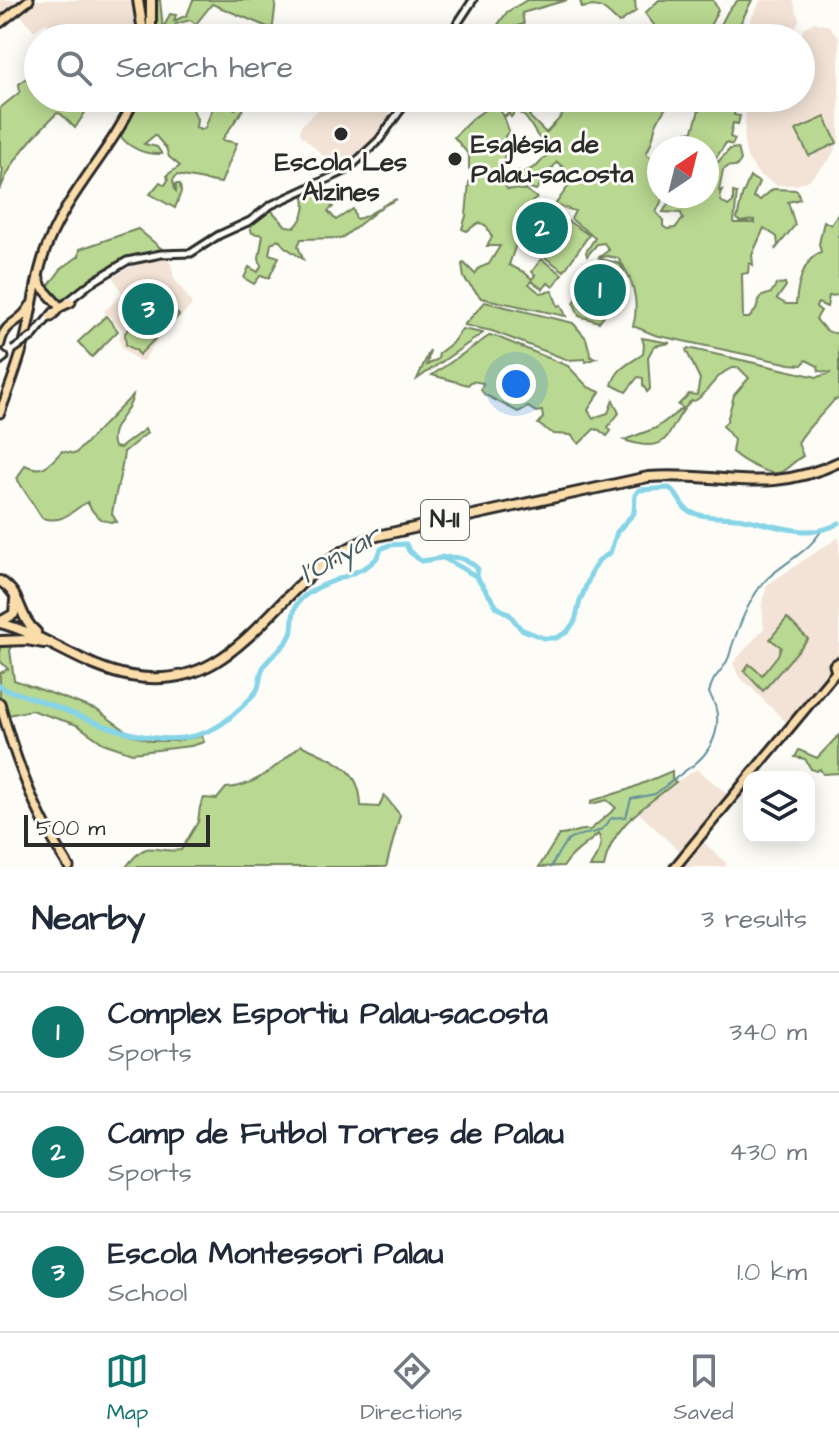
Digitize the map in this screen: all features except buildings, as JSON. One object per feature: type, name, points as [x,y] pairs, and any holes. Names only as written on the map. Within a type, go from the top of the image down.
[{"type":"highway","points":[[144,0],[145,24]]},
{"type":"highway","name":"N-II","points":[[0,622],[118,674],[175,677],[206,668],[243,643],[302,583],[329,561],[364,541],[388,532],[648,477],[766,482],[810,474],[839,462]]},
{"type":"highway","points":[[0,584],[11,593],[16,605],[12,617],[0,622]]},
{"type":"highway","points":[[0,584],[16,595],[30,627],[53,644]]},
{"type":"highway","points":[[2,642],[41,642],[96,666]]},
{"type":"main road","points":[[0,23],[29,0]]},
{"type":"main road","points":[[0,413],[17,364],[38,273],[57,224],[100,160],[126,112]]},
{"type":"main road","points":[[38,273],[41,286],[58,305]]},
{"type":"main road","points":[[31,311],[38,297],[46,295],[58,305]]},
{"type":"main road","points":[[7,326],[24,315],[34,296]]},
{"type":"main road","points":[[7,326],[16,325],[23,332],[17,364]]},
{"type":"main road","points":[[4,352],[7,326]]},
{"type":"main road","points":[[754,771],[837,673],[834,665],[839,662]]},
{"type":"main road","points":[[0,703],[43,821],[69,867]]},
{"type":"main road","points":[[675,867],[743,784]]},
{"type":"street","points":[[457,24],[473,0]]},
{"type":"street","points":[[4,352],[33,336],[58,305],[131,259],[191,253],[219,235],[247,223],[271,205],[347,170],[379,140],[399,112]]},
{"type":"shaded area","points":[[0,0],[135,0],[138,17],[138,24],[28,24],[16,9],[0,22]]},
{"type":"shaded area","points":[[761,0],[793,0],[799,20],[797,24],[753,24],[750,21]]},
{"type":"shaded area","points":[[815,22],[829,26],[839,38],[839,142],[829,160],[809,180],[796,185],[777,185],[759,175],[747,157],[744,143],[746,112],[815,112],[815,24],[811,24]]},
{"type":"shaded area","name":"Escola Les Alzines","points":[[316,112],[389,112],[391,121],[358,158],[352,163],[348,159],[343,161],[337,168],[300,134],[301,126]]},
{"type":"shaded area","points":[[163,256],[171,263],[174,278],[191,306],[159,338],[143,361],[137,360],[122,348],[119,338],[122,330],[104,311],[123,294],[113,277],[139,262]]},
{"type":"shaded area","points":[[839,537],[839,659],[832,663],[830,672],[787,723],[738,675],[733,663],[764,628],[762,604],[767,585]]},
{"type":"shaded area","points":[[697,769],[731,797],[698,837],[727,864],[724,867],[679,867],[686,858],[639,813]]},
{"type":"green space","points":[[154,0],[160,0],[162,24],[153,24]]},
{"type":"green space","points":[[193,0],[276,0],[273,24],[260,24],[212,4],[196,24],[190,20],[165,24],[170,14],[176,15],[174,21],[187,15]]},
{"type":"green space","points":[[527,0],[567,0],[522,13],[524,24],[498,24],[507,12]]},
{"type":"green space","points":[[580,0],[635,0],[636,11],[619,23],[599,7],[582,8]]},
{"type":"green space","points":[[659,0],[713,0],[718,10],[711,24],[653,24],[645,13]]},
{"type":"green space","points":[[738,0],[752,0],[740,24],[721,24]]},
{"type":"green space","points":[[24,80],[24,112],[85,112],[75,128],[57,113],[17,158],[0,190],[3,169],[0,166],[0,108],[20,92],[19,84]]},
{"type":"green space","points":[[130,112],[194,112],[196,127],[200,130],[205,128],[211,112],[241,112],[222,140],[237,143],[221,183],[177,175],[173,180],[175,190],[176,184],[180,184],[181,192],[175,208],[150,194],[160,182],[165,185],[167,175],[180,166],[169,157],[155,135],[144,144],[157,147],[162,154],[138,150],[119,134]]},
{"type":"green space","points":[[482,112],[501,112],[504,116],[509,112],[515,112],[511,117],[509,114],[504,117],[509,131],[505,136],[504,182],[507,189],[526,190],[537,198],[532,202],[532,212],[519,235],[509,265],[532,279],[535,275],[532,272],[541,259],[562,274],[553,287],[548,283],[543,289],[531,281],[529,284],[540,293],[552,291],[566,316],[481,298],[464,278],[462,264],[475,274],[479,268],[489,264],[500,246],[487,246],[492,237],[485,225],[478,223],[467,231],[462,229],[469,182],[480,176],[477,168],[469,169],[469,155],[454,137]]},
{"type":"green space","points":[[518,112],[533,112],[529,116],[546,133],[564,112],[663,112],[653,136],[647,136],[647,208],[658,208],[656,212],[667,229],[675,228],[683,219],[681,213],[663,212],[666,208],[719,208],[719,191],[722,190],[721,201],[728,206],[733,202],[733,192],[737,193],[734,223],[754,223],[754,220],[740,222],[737,219],[750,177],[759,182],[753,197],[760,200],[773,189],[797,190],[800,199],[788,202],[795,225],[775,250],[777,237],[764,228],[752,255],[753,265],[749,263],[748,273],[742,274],[743,318],[749,318],[756,310],[760,297],[771,293],[776,285],[785,283],[786,286],[777,299],[786,304],[796,304],[805,267],[821,252],[819,244],[824,221],[831,225],[839,213],[839,295],[829,296],[827,307],[818,303],[816,307],[821,311],[816,319],[828,331],[839,333],[839,399],[834,400],[798,443],[803,456],[776,473],[755,467],[732,452],[734,440],[723,426],[734,395],[749,378],[738,367],[721,375],[699,398],[688,404],[660,443],[640,444],[624,440],[656,428],[683,408],[678,405],[689,394],[697,395],[700,379],[686,350],[688,348],[817,377],[831,373],[819,371],[818,366],[806,360],[802,365],[790,364],[655,335],[633,326],[635,300],[631,282],[618,258],[598,258],[609,250],[604,243],[597,244],[587,256],[586,252],[595,238],[571,219],[575,211],[555,205],[575,177],[557,162],[536,190],[514,182],[513,173],[523,173],[537,166],[548,154],[546,145]]},
{"type":"green space","points":[[698,112],[734,112],[734,115],[740,116],[738,124],[733,123],[730,137],[735,139],[732,145],[726,143],[719,154],[719,136],[687,136],[687,132],[693,131]]},
{"type":"green space","points":[[825,117],[837,143],[809,156],[796,130]]},
{"type":"green space","points":[[738,148],[741,160],[736,167],[729,166],[723,170],[719,191],[719,161],[730,149]]},
{"type":"green space","points":[[315,188],[333,207],[328,211],[336,220],[353,209],[356,219],[362,218],[397,199],[342,238],[301,239],[298,246],[303,259],[278,239],[271,244],[269,254],[279,257],[269,278],[261,275],[254,284],[244,278],[249,267],[258,272],[261,266],[259,258],[263,235],[252,233],[250,226],[270,209],[286,226],[295,227],[304,211],[303,194]]},
{"type":"green space","points":[[543,205],[563,219],[540,251],[521,237]]},
{"type":"green space","points":[[568,221],[589,235],[564,271],[543,256]]},
{"type":"green space","points":[[138,229],[162,249],[119,261],[60,303],[47,288],[62,268],[79,256],[80,249]]},
{"type":"green space","points":[[601,259],[620,264],[625,279],[619,294],[599,322],[579,316],[574,303]]},
{"type":"green space","points":[[485,302],[573,323],[586,338],[591,357],[596,358],[586,362],[585,359],[568,360],[492,331],[464,325]]},
{"type":"green space","points":[[159,303],[169,307],[173,316],[179,315],[139,355],[126,345],[125,333],[150,306]]},
{"type":"green space","points":[[106,316],[118,331],[92,357],[78,342]]},
{"type":"green space","points":[[462,329],[483,333],[417,379],[430,350],[427,365],[438,359],[439,353],[452,343]]},
{"type":"green space","points":[[489,336],[568,366],[588,387],[600,392],[588,410],[593,418],[608,413],[613,400],[619,413],[608,427],[611,431],[607,436],[594,429],[579,444],[571,435],[554,434],[538,424],[543,418],[542,411],[536,412],[528,407],[518,412],[485,395],[481,390],[483,383],[472,381],[468,385],[432,375]]},
{"type":"green space","points":[[642,338],[670,343],[654,346],[648,357],[650,389],[647,392],[643,378],[638,377],[626,392],[612,385],[620,370],[643,354]]},
{"type":"green space","points":[[133,395],[113,433],[114,447],[120,448],[145,429],[147,433],[124,452],[112,514],[117,522],[99,517],[87,502],[61,518],[42,518],[17,479],[25,465],[41,468],[50,464],[62,451],[75,454]]},
{"type":"green space","points":[[787,618],[808,639],[763,691],[744,671],[749,664],[762,675],[781,647],[770,639]]},
{"type":"green space","points":[[15,643],[10,650],[14,680],[97,710],[132,735],[151,741],[202,736],[204,742],[132,753],[103,743],[77,725],[31,710],[0,717],[0,673],[8,669],[0,661],[0,647]]},
{"type":"green space","points":[[839,735],[839,773],[823,774],[820,769],[811,769],[805,759],[795,757],[799,750],[817,758]]},
{"type":"green space","points":[[301,745],[343,766],[350,773],[356,781],[361,806],[379,807],[384,795],[400,815],[386,867],[126,867],[146,849],[181,850],[198,822],[204,798],[217,799],[226,788],[248,784]]},
{"type":"green space","points":[[672,771],[672,780],[676,782],[622,828],[608,852],[604,867],[590,867],[600,847],[598,834],[564,866],[539,867],[559,835],[590,830],[616,808],[607,800],[591,804],[591,801]]},
{"type":"waterway","name":"l'Onyar","points":[[0,686],[124,731],[154,738],[183,738],[211,730],[253,696],[264,666],[288,639],[295,608],[306,595],[368,566],[381,549],[389,545],[406,544],[421,561],[451,557],[464,559],[478,569],[476,576],[497,607],[510,615],[521,629],[543,638],[556,638],[567,632],[575,621],[592,571],[599,560],[610,553],[617,532],[634,513],[635,495],[639,490],[669,488],[688,511],[705,516],[743,519],[804,531],[816,531],[839,523]]},
{"type":"waterway","points":[[691,767],[712,743],[717,713],[709,693],[728,659],[752,599],[769,577],[804,551],[821,531]]},
{"type":"waterway","name":"l'Onyar","points":[[442,557],[476,576]]},
{"type":"waterway","points":[[551,867],[570,839],[598,831],[611,819],[626,817],[631,799],[655,794],[689,768]]},
{"type":"place","name":"Escola Les Alzines","points":[[341,134]]},
{"type":"place","name":"Església de Palau-sacosta","points":[[455,159]]},
{"type":"place","name":"Camp de Futbol Torres de Palau","points":[[542,228]]},
{"type":"place","name":"Complex Esportiu Palau-sacosta","points":[[600,290]]},
{"type":"place","name":"Escola Montessori Palau","points":[[148,309]]}]
